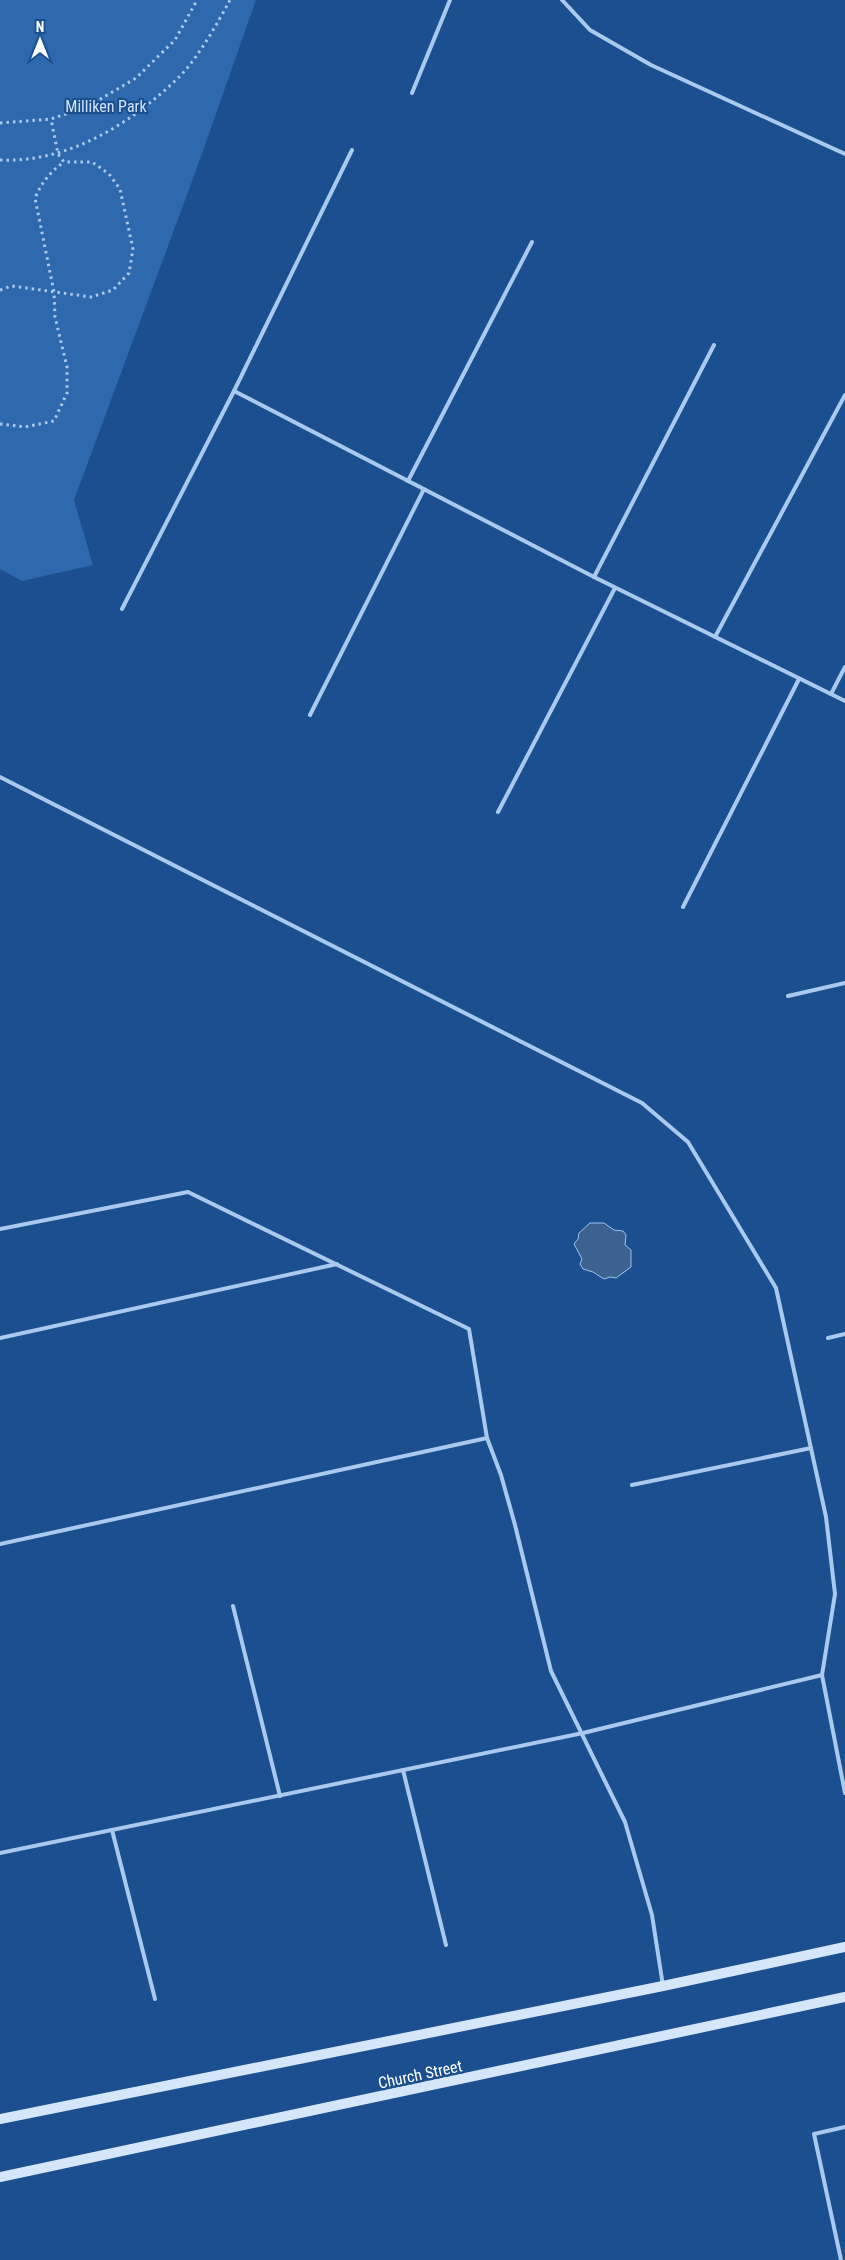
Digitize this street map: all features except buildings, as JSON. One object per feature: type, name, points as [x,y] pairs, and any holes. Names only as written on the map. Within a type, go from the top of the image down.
[{"type":"main road","points":[[0,2119],[663,1986],[845,1947]]},
{"type":"main road","name":"Church Street","points":[[0,2177],[845,1997]]},
{"type":"lane","points":[[412,93],[450,0]]},
{"type":"lane","points":[[562,0],[590,30],[651,65],[845,154]]},
{"type":"lane","points":[[122,609],[234,391],[352,150]]},
{"type":"lane","points":[[408,481],[532,242]]},
{"type":"lane","points":[[594,577],[714,345]]},
{"type":"lane","points":[[234,391],[594,577],[845,701]]},
{"type":"lane","points":[[714,637],[845,395]]},
{"type":"lane","points":[[310,715],[424,489]]},
{"type":"lane","points":[[498,812],[616,588]]},
{"type":"lane","points":[[831,694],[845,668]]},
{"type":"lane","points":[[683,906],[799,679]]},
{"type":"lane","points":[[0,778],[642,1103],[688,1142],[776,1288],[826,1517],[835,1594],[822,1675],[845,1792]]},
{"type":"lane","points":[[788,996],[845,984]]},
{"type":"lane","points":[[0,1229],[188,1192],[468,1329],[487,1438],[501,1474],[551,1671],[625,1822],[652,1915],[663,1986]]},
{"type":"lane","points":[[0,1338],[337,1264]]},
{"type":"lane","points":[[828,1338],[845,1334]]},
{"type":"lane","points":[[0,1544],[487,1438]]},
{"type":"lane","points":[[632,1486],[811,1448]]},
{"type":"lane","points":[[234,1606],[280,1796]]},
{"type":"lane","points":[[0,1853],[583,1734],[822,1675]]},
{"type":"lane","points":[[403,1770],[446,1945]]},
{"type":"lane","points":[[112,1830],[154,1999]]},
{"type":"lane","points":[[841,2260],[814,2134],[845,2127]]},
{"type":"path","points":[[0,123],[51,119],[86,107],[136,78],[175,40],[198,0]]},
{"type":"path","points":[[0,160],[58,154],[92,140],[134,115],[180,76],[216,26],[230,0]]},
{"type":"path","points":[[51,119],[58,154],[64,162]]},
{"type":"path","points":[[0,290],[12,286],[54,292],[91,297],[113,290],[129,274],[133,249],[120,189],[109,174],[92,162],[64,162],[51,172],[41,185],[35,198],[54,292],[55,317],[67,367],[67,393],[54,421],[25,426],[0,424]]},
{"type":"green space","name":"Milliken Park","points":[[0,0],[256,0],[198,165],[74,500],[93,565],[22,581],[0,569]]},
{"type":"shaded area","points":[[590,1223],[604,1223],[614,1230],[623,1231],[626,1235],[625,1245],[631,1250],[631,1267],[616,1278],[604,1279],[593,1272],[583,1269],[580,1264],[582,1259],[574,1244],[578,1239],[579,1233]]}]
